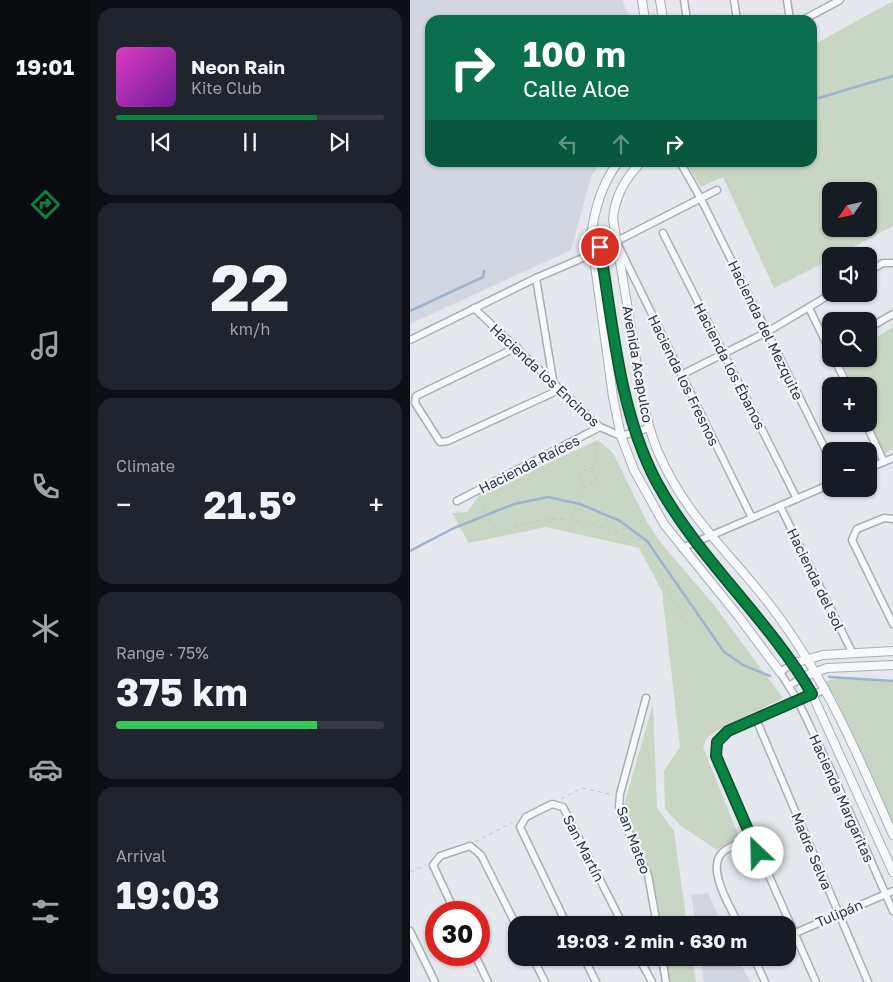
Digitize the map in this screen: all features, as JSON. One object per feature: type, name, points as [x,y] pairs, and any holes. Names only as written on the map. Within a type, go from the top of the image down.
[{"type":"street","points":[[642,0],[644,15]]},
{"type":"street","points":[[660,0],[662,15]]},
{"type":"street","points":[[684,0],[686,15]]},
{"type":"street","points":[[734,0],[736,15]]},
{"type":"street","points":[[787,0],[789,15]]},
{"type":"street","points":[[813,15],[839,0]]},
{"type":"street","name":"Avenida Acapulco","points":[[615,167],[606,180],[594,210],[591,236],[613,398],[621,436],[646,493],[664,524],[739,617],[780,672]]},
{"type":"street","name":"Avenida Acapulco","points":[[637,167],[626,181],[614,207],[613,219],[640,386],[649,428],[672,481],[711,537],[773,609],[816,671],[855,749],[893,835]]},
{"type":"street","name":"Hacienda del Mezquite","points":[[683,167],[701,199],[822,442]]},
{"type":"street","points":[[410,340],[536,278],[592,254],[600,247],[617,241],[717,190]]},
{"type":"street","name":"Hacienda los Ébanos","points":[[663,233],[797,499]]},
{"type":"street","name":"Hacienda los Fresnos","points":[[617,241],[752,518]]},
{"type":"street","name":"Avenida Acapulco","points":[[600,247],[623,383],[635,433],[656,480],[696,542],[794,663]]},
{"type":"street","points":[[877,266],[882,263],[893,263]]},
{"type":"street","points":[[536,278],[553,380]]},
{"type":"street","points":[[681,375],[767,332],[822,300]]},
{"type":"street","name":"Hacienda los Encinos","points":[[474,308],[553,380],[600,427],[621,436]]},
{"type":"street","points":[[808,308],[822,334]]},
{"type":"street","points":[[877,323],[893,314]]},
{"type":"street","points":[[517,347],[416,396],[416,403],[440,442],[448,441],[561,389]]},
{"type":"street","name":"Hacienda Raíces","points":[[457,501],[600,427]]},
{"type":"street","points":[[621,436],[649,428]]},
{"type":"street","points":[[870,432],[884,462]]},
{"type":"street","points":[[877,465],[893,458]]},
{"type":"street","points":[[682,548],[822,488]]},
{"type":"street","name":"Hacienda del sol","points":[[780,506],[852,652]]},
{"type":"street","points":[[893,518],[884,518],[857,529],[852,540],[893,624]]},
{"type":"street","points":[[780,672],[794,663],[808,658],[852,652],[893,651]]},
{"type":"street","name":"Hacienda Margaritas","points":[[794,663],[812,694],[893,872]]},
{"type":"street","points":[[790,686],[816,671],[837,667],[893,665]]},
{"type":"street","name":"Hacienda Margaritas","points":[[780,672],[798,701],[893,911]]},
{"type":"street","points":[[787,916],[750,837],[716,756],[717,742],[728,731],[826,689]]},
{"type":"street","name":"San Mateo","points":[[646,698],[619,797],[619,807],[648,875],[655,916]]},
{"type":"street","name":"Madre Selva","points":[[756,719],[868,982]]},
{"type":"street","name":"San Martín","points":[[522,822],[526,816],[552,804],[558,804],[563,807],[618,916]]},
{"type":"street","points":[[522,822],[522,833],[563,916]]},
{"type":"street","points":[[736,916],[716,869],[716,863],[724,851],[750,837]]},
{"type":"street","points":[[450,901],[435,871],[434,863],[440,856],[470,846],[481,855],[512,916]]},
{"type":"street","name":"Tulipán","points":[[796,933],[893,891]]},
{"type":"street","points":[[410,931],[435,982]]},
{"type":"street","points":[[796,935],[816,982]]},
{"type":"street","points":[[480,966],[488,982]]},
{"type":"street","points":[[536,966],[545,982]]},
{"type":"street","points":[[588,966],[596,982]]},
{"type":"street","points":[[643,966],[652,982]]},
{"type":"street","points":[[663,966],[666,982]]},
{"type":"street","points":[[758,966],[765,982]]},
{"type":"path","points":[[591,470],[596,462],[597,451],[592,432]]},
{"type":"path","points":[[585,486],[580,478],[584,470],[591,470]]},
{"type":"path","points":[[571,518],[585,486],[596,482],[594,472],[591,470]]},
{"type":"path","points":[[475,491],[488,520],[499,534],[538,520],[571,518],[643,541],[688,627]]},
{"type":"path","points":[[558,804],[562,798],[582,788],[619,797]]},
{"type":"path","points":[[470,846],[477,840],[512,822],[522,822]]},
{"type":"path","points":[[410,872],[434,863]]},
{"type":"shaded area","points":[[410,0],[622,0],[629,15],[425,15],[425,167],[597,167],[591,177],[571,250],[410,324]]},
{"type":"shaded area","points":[[708,893],[719,916],[694,916],[691,895]]},
{"type":"shaded area","points":[[701,966],[742,966],[750,982],[704,982]]},
{"type":"green space","points":[[893,1],[893,226],[878,234],[878,182],[822,182],[822,238],[870,238],[853,247],[822,247],[822,264],[774,288],[723,177],[701,187],[688,167],[817,167],[817,43]]},
{"type":"green space","points":[[893,327],[893,449],[884,454],[874,432],[877,432],[877,377],[848,377],[843,367],[877,367],[877,337]]},
{"type":"green space","points":[[598,440],[613,453],[648,524],[661,543],[714,605],[783,698],[716,731],[707,738],[703,747],[739,837],[717,850],[680,825],[665,809],[664,771],[680,747],[662,591],[639,548],[546,527],[469,543],[452,513],[467,512],[480,494]]},
{"type":"green space","points":[[840,678],[893,681],[893,825],[835,697],[823,682]]},
{"type":"green space","points":[[653,704],[657,808],[674,831],[686,916],[658,916],[651,874],[622,812]]},
{"type":"green space","points":[[665,966],[693,966],[696,982],[668,982]]},
{"type":"waterway","points":[[817,99],[893,76]]},
{"type":"waterway","points":[[410,311],[483,277],[484,271]]},
{"type":"waterway","points":[[410,551],[454,528],[514,504],[548,497],[580,504],[620,521],[647,541],[724,652],[743,665],[770,676]]},
{"type":"waterway","points":[[829,677],[893,681]]},
{"type":"route","points":[[600,247],[623,383],[635,433],[656,480],[672,508],[696,542],[794,663],[812,694],[728,731],[717,742],[716,756],[758,853]]}]
